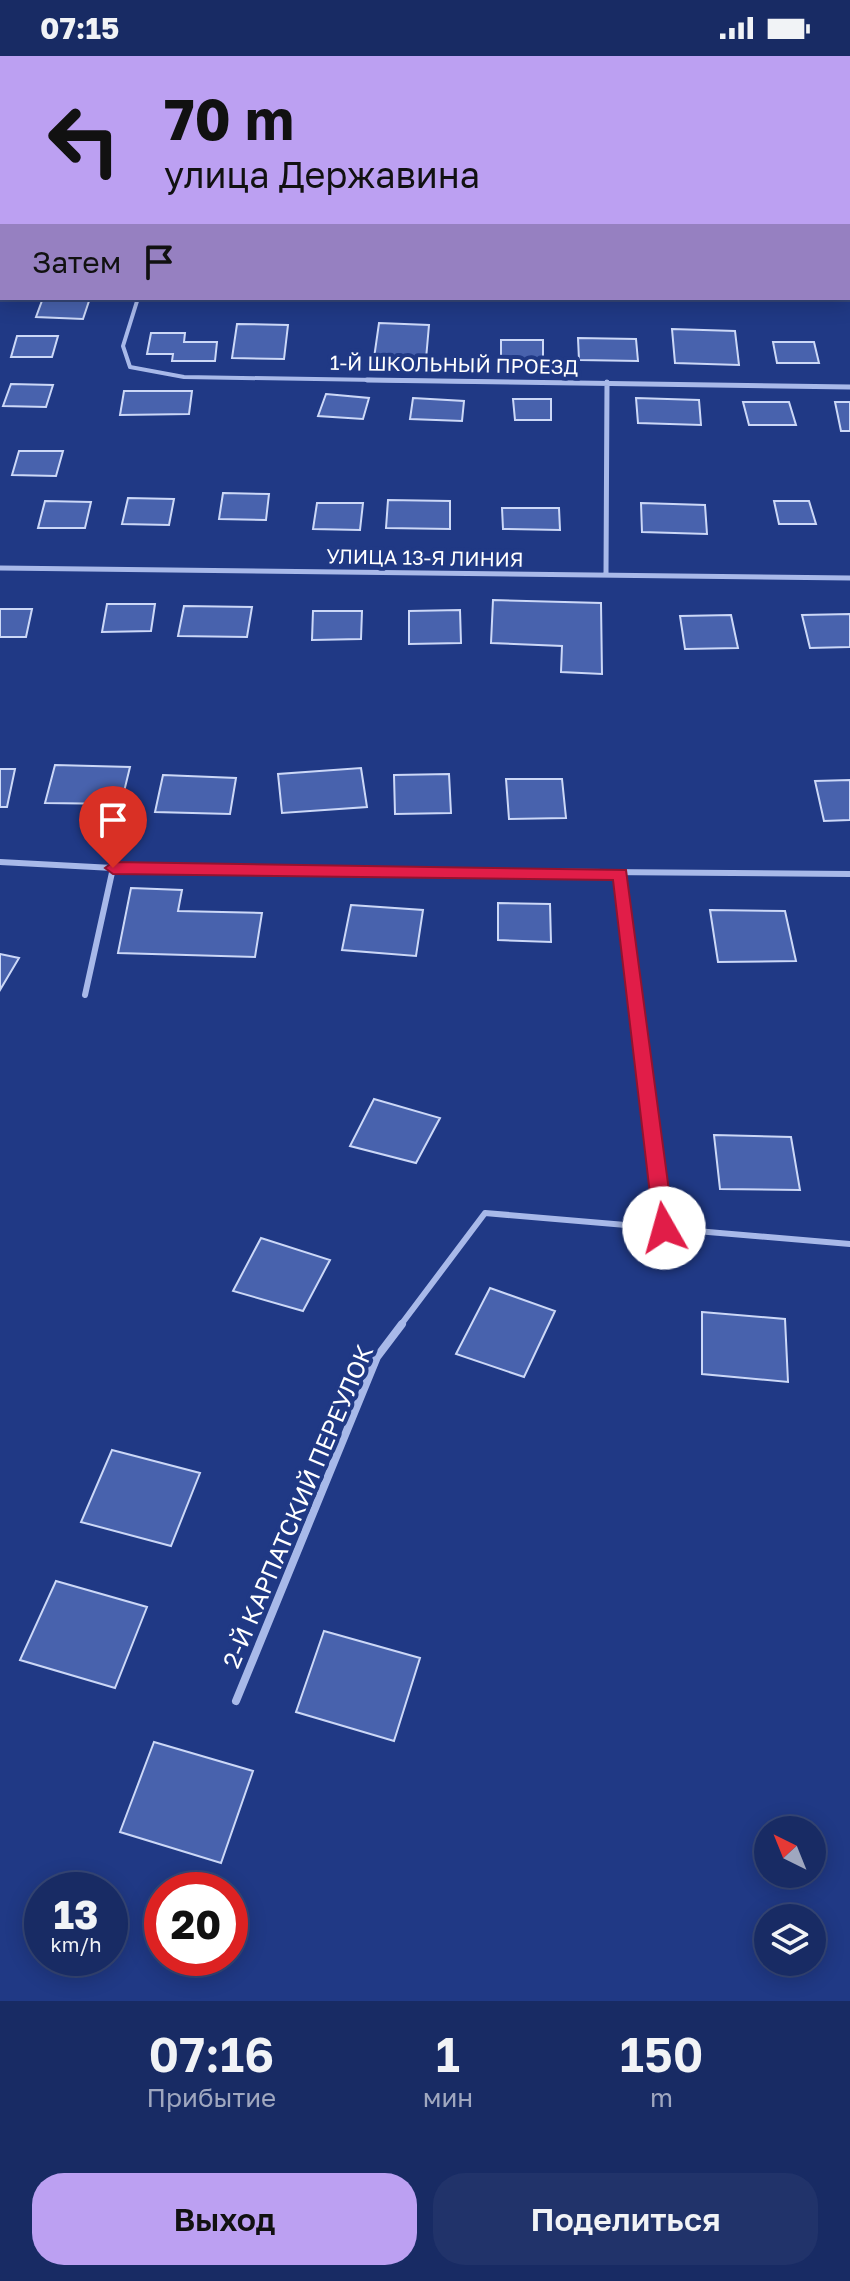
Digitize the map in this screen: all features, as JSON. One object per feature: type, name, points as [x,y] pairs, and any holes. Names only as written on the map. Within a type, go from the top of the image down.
[{"type":"lane","name":"1-Й ШКОЛЬНЫЙ ПРОЕЗД","points":[[137,300],[123,346],[130,367],[184,377],[850,387]]},
{"type":"lane","points":[[606,575],[607,382]]},
{"type":"lane","name":"УЛИЦА 13-Я ЛИНИЯ","points":[[0,568],[850,578]]},
{"type":"lane","points":[[0,862],[113,868],[850,874]]},
{"type":"lane","points":[[85,995],[113,868]]},
{"type":"lane","points":[[620,874],[664,1228],[850,1244]]},
{"type":"lane","name":"2-Й КАРПАТСКИЙ ПЕРЕУЛОК","points":[[236,1701],[377,1357],[485,1213],[664,1228]]},
{"type":"building","points":[[42,300],[89,300],[83,319],[36,317]]},
{"type":"building","points":[[379,323],[429,325],[426,359],[374,358]]},
{"type":"building","points":[[237,324],[288,325],[284,359],[232,358]]},
{"type":"building","points":[[672,329],[735,331],[739,365],[675,363]]},
{"type":"building","points":[[151,333],[185,333],[184,342],[217,342],[215,361],[172,361],[173,354],[147,354]]},
{"type":"building","points":[[17,336],[58,336],[52,357],[11,357]]},
{"type":"building","points":[[578,338],[636,339],[638,361],[579,360]]},
{"type":"building","points":[[501,340],[543,340],[543,361],[501,361]]},
{"type":"building","points":[[773,342],[814,342],[819,363],[777,363]]},
{"type":"building","points":[[11,384],[53,385],[46,407],[3,406]]},
{"type":"building","points":[[124,391],[192,391],[189,414],[120,415]]},
{"type":"building","points":[[326,394],[369,398],[363,419],[318,416]]},
{"type":"building","points":[[413,398],[464,401],[462,421],[410,419]]},
{"type":"building","points":[[636,398],[699,400],[701,425],[638,423]]},
{"type":"building","points":[[513,399],[551,399],[551,420],[515,420]]},
{"type":"building","points":[[743,402],[789,402],[796,425],[749,425]]},
{"type":"building","points":[[835,402],[850,402],[850,431],[841,431]]},
{"type":"building","points":[[19,451],[63,451],[56,476],[12,475]]},
{"type":"building","points":[[223,493],[269,494],[266,520],[219,519]]},
{"type":"building","points":[[128,498],[174,499],[169,525],[122,524]]},
{"type":"building","points":[[388,500],[450,501],[450,529],[386,528]]},
{"type":"building","points":[[45,501],[91,502],[85,528],[38,528]]},
{"type":"building","points":[[774,501],[809,501],[816,524],[779,524]]},
{"type":"building","points":[[317,503],[363,503],[360,530],[313,529]]},
{"type":"building","points":[[641,503],[705,505],[707,534],[642,532]]},
{"type":"building","points":[[502,508],[559,508],[560,530],[503,529]]},
{"type":"building","points":[[493,600],[601,603],[602,674],[561,672],[562,646],[491,643]]},
{"type":"building","points":[[107,604],[155,604],[151,631],[102,632]]},
{"type":"building","points":[[184,606],[252,607],[247,637],[178,636]]},
{"type":"building","points":[[0,609],[32,609],[26,637],[0,637]]},
{"type":"building","points":[[460,610],[461,643],[409,644],[409,611]]},
{"type":"building","points":[[313,611],[362,611],[361,639],[312,640]]},
{"type":"building","points":[[850,614],[850,647],[810,648],[802,615]]},
{"type":"building","points":[[731,615],[738,648],[685,649],[680,616]]},
{"type":"building","points":[[55,765],[130,767],[121,804],[45,803]]},
{"type":"building","points":[[361,768],[367,807],[282,813],[278,774]]},
{"type":"building","points":[[0,769],[15,769],[7,807],[0,807]]},
{"type":"building","points":[[449,774],[451,813],[395,814],[394,775]]},
{"type":"building","points":[[163,775],[236,778],[230,814],[155,812]]},
{"type":"building","points":[[506,779],[562,779],[566,818],[509,819]]},
{"type":"building","points":[[850,780],[850,820],[824,821],[815,781]]},
{"type":"building","points":[[131,888],[182,890],[178,911],[262,913],[255,957],[118,953]]},
{"type":"building","points":[[498,903],[550,904],[551,942],[498,940]]},
{"type":"building","points":[[351,905],[423,910],[416,956],[342,950]]},
{"type":"building","points":[[710,910],[785,911],[796,961],[718,962]]},
{"type":"building","points":[[0,954],[19,958],[0,990]]},
{"type":"building","points":[[374,1099],[440,1118],[416,1163],[350,1146]]},
{"type":"building","points":[[714,1135],[791,1137],[800,1190],[720,1189]]},
{"type":"building","points":[[261,1238],[330,1260],[303,1311],[233,1291]]},
{"type":"building","points":[[490,1288],[555,1311],[524,1377],[456,1354]]},
{"type":"building","points":[[702,1312],[785,1319],[788,1382],[702,1374]]},
{"type":"building","points":[[112,1450],[200,1473],[171,1546],[81,1522]]},
{"type":"building","points":[[56,1581],[147,1607],[115,1688],[20,1660]]},
{"type":"building","points":[[324,1631],[420,1658],[394,1741],[296,1712]]},
{"type":"building","points":[[154,1742],[253,1771],[221,1863],[120,1832]]},
{"type":"route","points":[[113,868],[620,874],[664,1228]]}]
